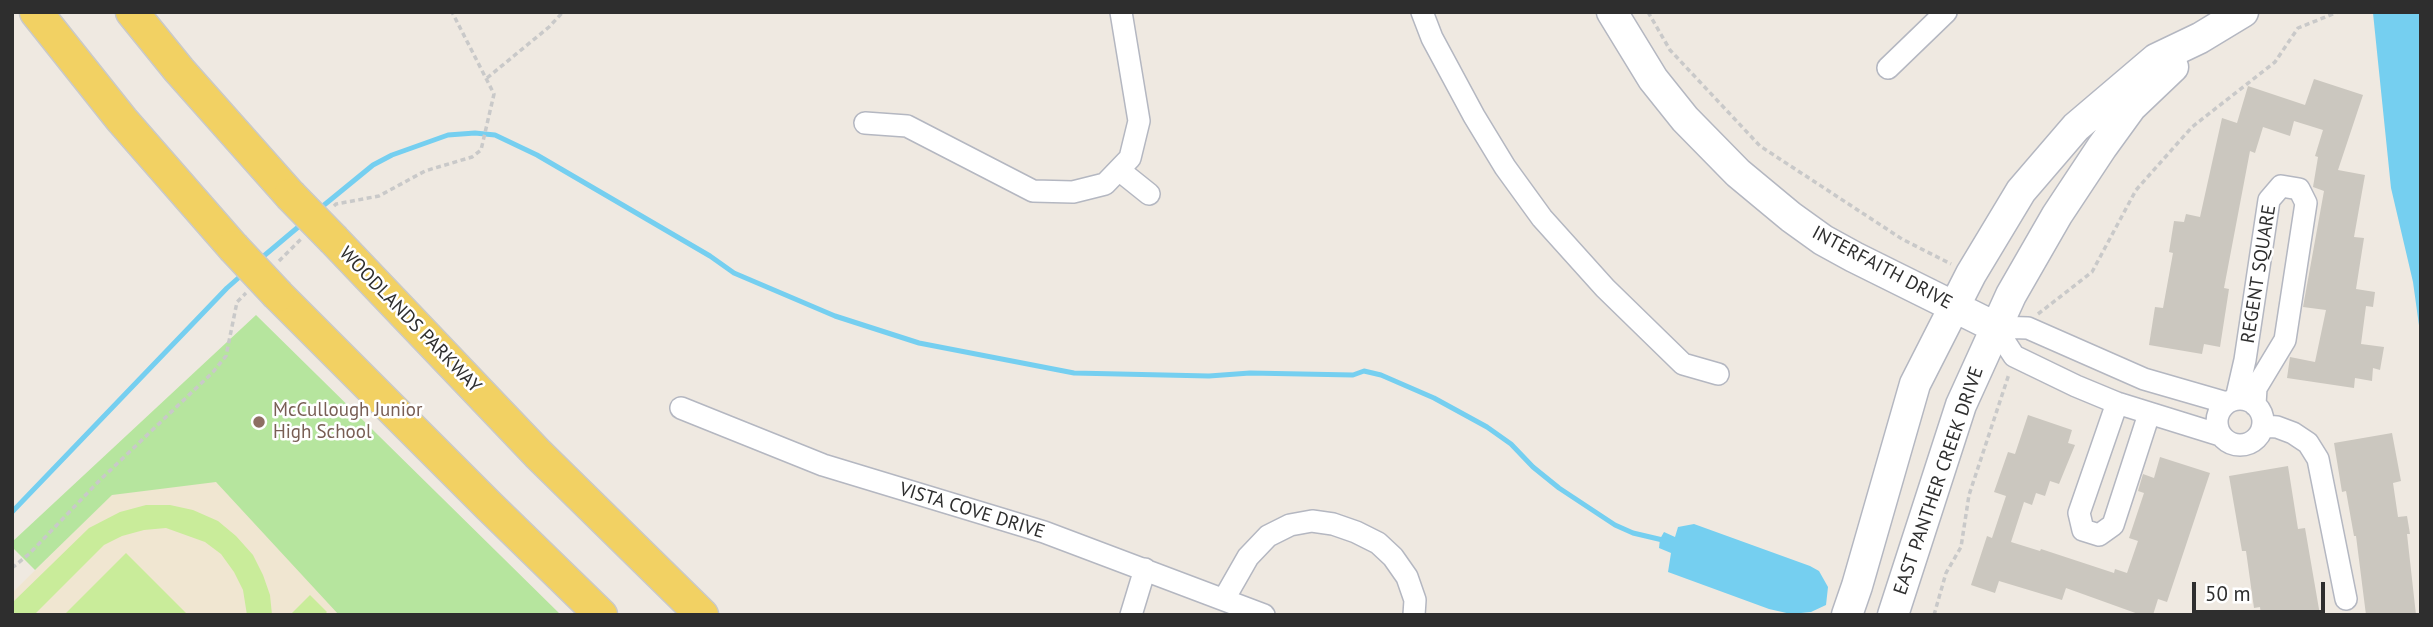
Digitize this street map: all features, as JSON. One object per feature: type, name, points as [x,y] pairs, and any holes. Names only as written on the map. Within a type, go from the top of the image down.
[{"type":"main road","points":[[36,12],[122,120],[233,247],[278,295],[601,615]]},
{"type":"main road","name":"WOODLANDS PARKWAY","points":[[132,12],[179,69],[322,229],[538,454],[702,615]]},
{"type":"street","points":[[865,123],[907,126],[1033,191],[1073,192],[1105,184],[1130,158],[1139,121],[1121,12]]},
{"type":"street","points":[[1422,12],[1432,38],[1474,116],[1505,167],[1542,218],[1605,288],[1683,364],[1718,374]]},
{"type":"street","name":"INTERFAITH DRIVE","points":[[1612,12],[1653,79],[1685,119],[1738,173],[1791,218],[1823,240],[1995,327]]},
{"type":"street","points":[[1888,68],[1946,12]]},
{"type":"street","name":"EAST PANTHER CREEK DRIVE","points":[[1847,615],[1915,384],[1970,274],[2021,191],[2076,127],[2155,59],[2200,38],[2243,12]]},
{"type":"street","name":"EAST PANTHER CREEK DRIVE","points":[[1893,615],[1961,405],[2011,295],[2057,215],[2102,147],[2132,107],[2200,38]]},
{"type":"street","points":[[1119,170],[1149,194]]},
{"type":"street","name":"REGENT SQUARE","points":[[2281,186],[2299,189],[2306,203],[2285,340],[2256,388],[2239,402],[2269,201],[2281,186]]},
{"type":"street","points":[[2033,320],[2144,379],[2239,402],[2260,411],[2263,426],[2255,440],[2248,444],[2233,444],[2220,435],[2117,403],[2014,356],[1995,327],[2033,320]]},
{"type":"street","points":[[2220,435],[2216,421],[2221,408],[2239,402]]},
{"type":"street","points":[[2117,403],[2080,513],[2083,530],[2099,535],[2113,525],[2149,414]]},
{"type":"street","name":"VISTA COVE DRIVE","points":[[681,408],[823,465],[1044,532],[1264,615]]},
{"type":"street","points":[[2263,426],[2277,427],[2293,433],[2308,443],[2318,459],[2346,599]]},
{"type":"street","points":[[1224,599],[1248,557],[1268,537],[1290,525],[1312,521],[1345,528],[1378,543],[1407,576],[1415,600],[1414,615]]},
{"type":"street","points":[[1131,615],[1145,569]]},
{"type":"path","points":[[277,263],[322,229],[336,204],[379,196],[425,171],[472,157],[481,150],[494,94],[452,12]]},
{"type":"path","points":[[487,78],[550,27],[563,12]]},
{"type":"path","points":[[1648,12],[1670,50],[1760,146],[1902,239],[1970,274]]},
{"type":"path","points":[[2011,295],[2033,320],[2092,272],[2136,190],[2192,127],[2275,62],[2298,28],[2338,12]]},
{"type":"path","points":[[12,568],[213,372],[226,356],[237,302],[247,293]]},
{"type":"path","points":[[1934,615],[1946,573],[1961,547],[1969,495],[2014,356]]},
{"type":"shaded area","name":"McCullough Junior High School","points":[[258,350],[530,615],[12,615],[12,593]]},
{"type":"green space","name":"McCullough Junior High School","points":[[256,315],[561,615],[339,615],[216,482],[112,495],[35,570],[12,547],[12,542]]},
{"type":"green space","points":[[146,505],[170,505],[193,510],[218,521],[236,536],[253,555],[263,575],[270,595],[272,615],[247,615],[243,590],[221,554],[205,542],[166,528],[122,536],[104,545],[34,615],[12,615],[12,603],[89,528],[120,512]]},
{"type":"green space","points":[[126,553],[188,615],[64,615]]},
{"type":"green space","points":[[310,595],[327,612],[324,615],[290,615]]},
{"type":"water","points":[[2421,12],[2421,340],[2413,282],[2391,188],[2373,13]]},
{"type":"water","points":[[1694,524],[1819,571],[1828,587],[1826,605],[1811,612],[1791,614],[1769,609],[1668,572],[1671,553],[1659,548],[1660,539],[1664,532],[1675,537],[1678,527]]},
{"type":"building","points":[[2314,79],[2363,95],[2338,170],[2365,175],[2354,237],[2364,238],[2356,289],[2375,292],[2373,307],[2366,306],[2361,344],[2384,347],[2380,370],[2373,368],[2372,381],[2355,378],[2354,388],[2287,378],[2290,357],[2315,362],[2326,310],[2303,307],[2324,191],[2313,187],[2318,157],[2315,156],[2323,130],[2294,121],[2290,136],[2263,127],[2255,153],[2250,151],[2224,288],[2229,289],[2220,347],[2204,344],[2202,354],[2149,345],[2155,307],[2163,308],[2173,253],[2169,252],[2174,221],[2184,222],[2186,214],[2200,217],[2222,118],[2237,123],[2248,86],[2305,105]]},
{"type":"building","points":[[2028,415],[2072,430],[2068,443],[2075,445],[2059,484],[2050,481],[2045,496],[2036,493],[2032,505],[2024,502],[2011,542],[2114,573],[2115,569],[2127,573],[2138,541],[2129,538],[2144,493],[2138,491],[2143,474],[2154,478],[2160,457],[2210,473],[2167,602],[2158,599],[2153,615],[2141,615],[2066,588],[2062,600],[1999,581],[1995,593],[1971,585],[1987,536],[1992,538],[2006,496],[1994,492],[2008,452],[2015,454]]},
{"type":"building","points":[[2392,433],[2401,481],[2393,483],[2398,517],[2407,516],[2416,615],[2366,615],[2356,536],[2346,491],[2342,492],[2334,443]]},
{"type":"building","points":[[2288,466],[2298,529],[2305,528],[2320,615],[2261,615],[2260,607],[2254,608],[2246,551],[2242,551],[2229,476]]},
{"type":"waterway","points":[[318,210],[373,165],[392,155],[448,135],[495,135],[537,155],[710,256],[734,273],[835,316],[919,343],[1074,373],[1209,376],[1250,373],[1353,375],[1364,371],[1381,375],[1434,398],[1487,427],[1511,444],[1559,488],[1615,525],[1633,533],[1667,541]]},
{"type":"waterway","points":[[259,260],[303,223]]},
{"type":"waterway","points":[[12,512],[244,273]]},
{"type":"place","name":"McCullough Junior High School","points":[[259,422]]}]
